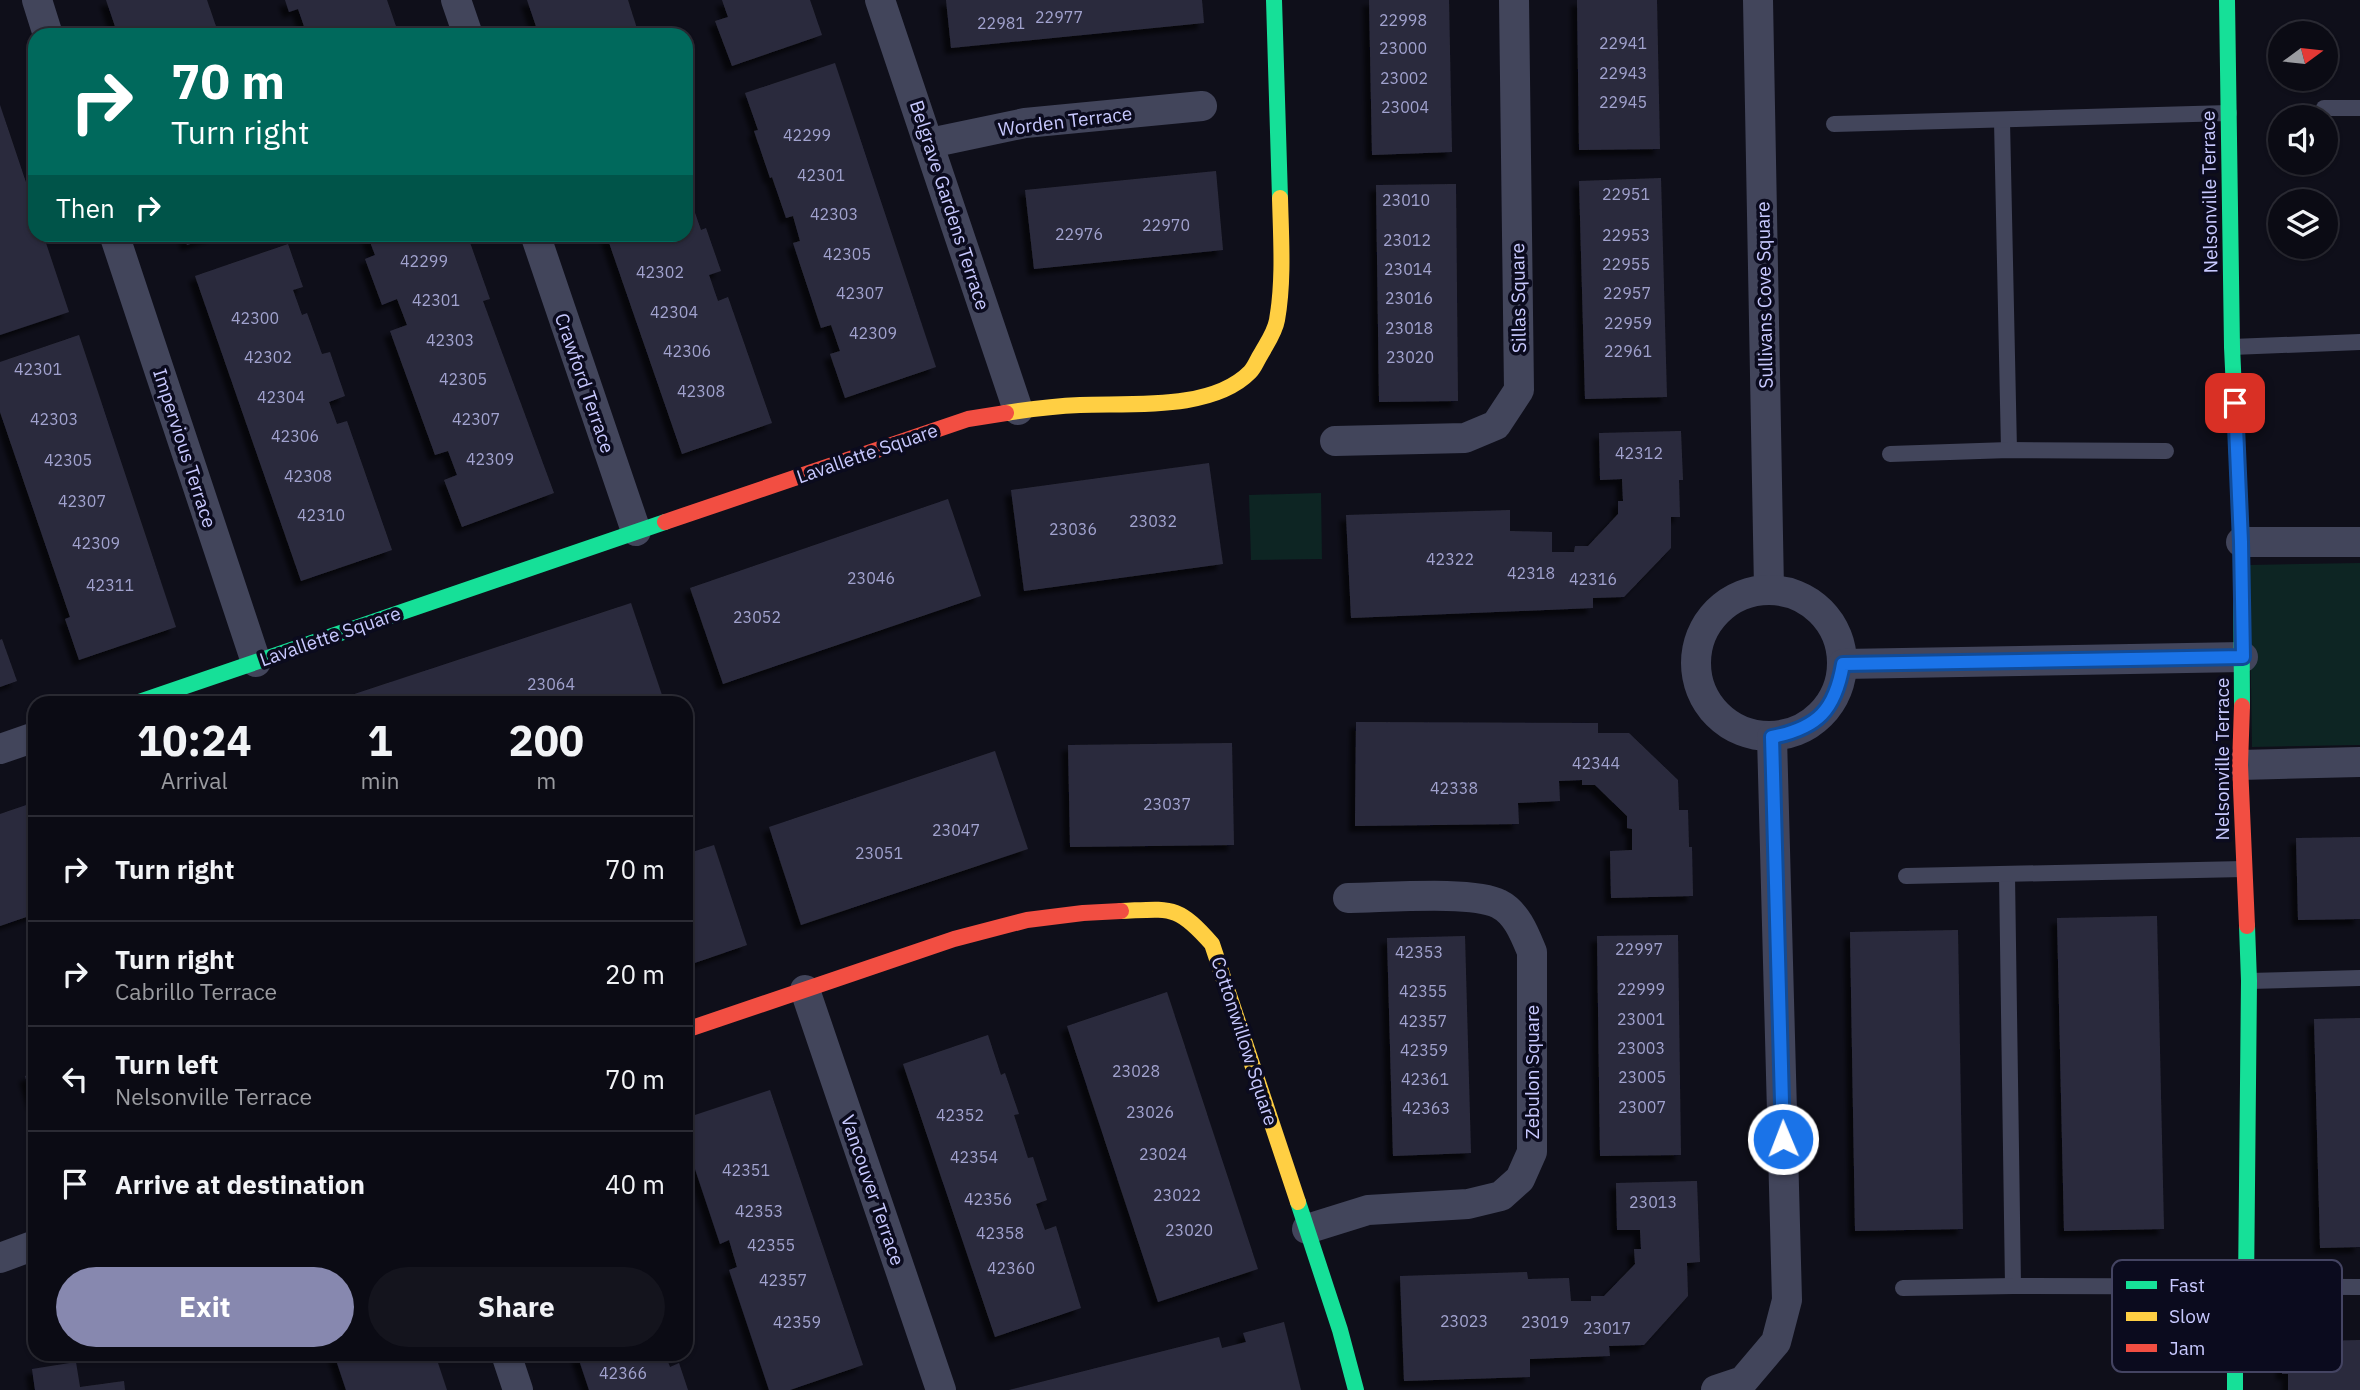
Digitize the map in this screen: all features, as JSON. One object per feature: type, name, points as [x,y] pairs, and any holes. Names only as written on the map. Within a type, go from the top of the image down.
[{"type":"street","points":[[37,0],[46,28]]},
{"type":"street","points":[[456,0],[466,28]]},
{"type":"street","name":"Belgrave Gardens Terrace","points":[[880,0],[1018,410]]},
{"type":"street","name":"Lavallette Square","points":[[156,696],[968,419],[1018,410],[1076,405],[1163,403],[1210,394],[1227,387],[1250,371],[1276,328],[1283,267],[1274,0]]},
{"type":"street","name":"Sillas Square","points":[[1335,441],[1465,438],[1496,425],[1519,390],[1514,0]]},
{"type":"street","name":"Sullivans Cove Square","points":[[1758,0],[1769,589]]},
{"type":"street","name":"Nelsonville Terrace","points":[[2227,0],[2232,347],[2243,657],[2240,765],[2249,981],[2246,1260]]},
{"type":"street","name":"Worden Terrace","points":[[930,143],[1025,123],[1202,106]]},
{"type":"street","name":"Impervious Terrace","points":[[117,242],[256,662]]},
{"type":"street","name":"Crawford Terrace","points":[[538,242],[636,531]]},
{"type":"street","points":[[2241,542],[2360,542]]},
{"type":"street","points":[[1769,589],[1792,593],[1813,604],[1829,620],[1839,641],[1843,664],[1839,686],[1829,706],[1814,722],[1794,733],[1772,737],[1747,733],[1724,721],[1707,701],[1697,678],[1697,651],[1705,627],[1721,607],[1744,594],[1769,589]]},
{"type":"street","points":[[1843,664],[2243,657]]},
{"type":"street","points":[[1716,1390],[1743,1381],[1776,1342],[1787,1300],[1772,737]]},
{"type":"street","points":[[0,749],[28,739]]},
{"type":"street","points":[[2240,765],[2360,762]]},
{"type":"street","name":"Zebulon Square","points":[[1307,1228],[1368,1210],[1468,1204],[1501,1196],[1520,1180],[1532,1152],[1532,952],[1520,923],[1500,904],[1472,896],[1348,898]]},
{"type":"street","name":"Cottonwillow Square","points":[[693,1028],[954,939],[1027,920],[1083,913],[1170,909],[1193,922],[1212,944],[1340,1330],[1356,1390]]},
{"type":"street","name":"Vancouver Terrace","points":[[805,990],[941,1390]]},
{"type":"street","points":[[0,1258],[28,1248]]},
{"type":"street","points":[[508,1361],[518,1390]]},
{"type":"street","name":"Nelsonville Terrace","points":[[2235,1372],[2235,1390]]},
{"type":"lane","points":[[2338,108],[2360,108]]},
{"type":"lane","points":[[1834,124],[2229,113]]},
{"type":"lane","points":[[2003,121],[2009,450]]},
{"type":"lane","points":[[2232,347],[2360,342]]},
{"type":"lane","points":[[1890,454],[2009,450],[2166,451]]},
{"type":"lane","points":[[1906,876],[2244,869]]},
{"type":"lane","points":[[2007,875],[2013,1286]]},
{"type":"lane","points":[[2249,981],[2360,978]]},
{"type":"lane","points":[[1903,1288],[2112,1287]]},
{"type":"lane","points":[[2342,1287],[2360,1287]]},
{"type":"green space","points":[[1321,493],[1322,559],[1251,560],[1249,495]]},
{"type":"green space","points":[[2360,563],[2360,745],[2252,747],[2249,565]]},
{"type":"building","points":[[106,0],[207,0],[217,28],[116,28]]},
{"type":"building","points":[[285,0],[387,0],[397,28],[305,28],[298,9],[289,12]]},
{"type":"building","points":[[527,0],[628,0],[637,28],[537,28]]},
{"type":"building","points":[[722,0],[810,0],[822,35],[732,66],[715,21],[728,17]]},
{"type":"building","points":[[946,0],[1202,0],[1204,23],[951,48]]},
{"type":"building","points":[[1369,0],[1449,0],[1452,152],[1372,155]]},
{"type":"building","points":[[1577,0],[1657,0],[1660,149],[1579,150]]},
{"type":"building","points":[[835,63],[936,367],[845,398],[830,354],[840,351],[831,325],[821,328],[793,243],[800,241],[793,216],[786,218],[772,177],[770,178],[745,93]]},
{"type":"building","points":[[0,105],[28,188],[28,242],[46,242],[69,312],[0,335]]},
{"type":"building","points":[[1216,171],[1223,250],[1034,269],[1025,190]]},
{"type":"building","points":[[1661,178],[1667,397],[1585,399],[1579,181]]},
{"type":"building","points":[[1456,184],[1458,401],[1379,402],[1376,185]]},
{"type":"building","points":[[693,207],[701,230],[706,228],[721,271],[709,275],[718,301],[728,297],[772,423],[682,454],[609,242],[693,242]]},
{"type":"building","points":[[370,242],[470,242],[490,299],[483,301],[554,493],[462,527],[444,480],[457,475],[448,451],[435,455],[390,331],[407,325],[397,299],[382,305],[365,259],[375,255]]},
{"type":"building","points":[[288,244],[303,287],[293,290],[302,315],[307,313],[322,354],[330,352],[345,396],[329,402],[337,424],[347,421],[392,550],[301,581],[195,276]]},
{"type":"building","points":[[79,335],[176,627],[79,660],[65,619],[70,617],[0,412],[0,362]]},
{"type":"building","points":[[1681,431],[1683,480],[1679,480],[1680,517],[1671,517],[1671,548],[1624,597],[1593,598],[1593,608],[1351,618],[1346,515],[1510,510],[1510,531],[1552,532],[1552,552],[1574,552],[1575,546],[1588,546],[1618,514],[1618,501],[1623,501],[1622,479],[1600,480],[1599,433]]},
{"type":"building","points":[[1209,463],[1223,564],[1024,591],[1011,490]]},
{"type":"building","points":[[948,499],[981,596],[723,684],[690,588]]},
{"type":"building","points":[[631,603],[662,696],[348,696]]},
{"type":"building","points":[[2,639],[17,681],[0,687],[0,640]]},
{"type":"building","points":[[1356,722],[1598,723],[1598,733],[1629,733],[1678,780],[1679,810],[1688,810],[1693,896],[1611,898],[1610,851],[1632,850],[1632,829],[1627,828],[1627,816],[1595,785],[1582,785],[1582,780],[1559,781],[1560,801],[1518,803],[1519,824],[1355,826]]},
{"type":"building","points":[[1232,743],[1234,845],[1070,847],[1068,745]]},
{"type":"building","points":[[995,751],[1028,849],[801,925],[769,827]]},
{"type":"building","points":[[28,804],[28,916],[0,926],[0,814]]},
{"type":"building","points":[[2360,837],[2360,919],[2298,920],[2296,838]]},
{"type":"building","points":[[714,845],[747,945],[693,964],[693,852]]},
{"type":"building","points":[[2157,916],[2164,1229],[2064,1231],[2057,918]]},
{"type":"building","points":[[1958,930],[1963,1229],[1855,1231],[1850,932]]},
{"type":"building","points":[[1678,935],[1681,1155],[1600,1156],[1597,936]]},
{"type":"building","points":[[1465,936],[1471,1153],[1393,1156],[1387,938]]},
{"type":"building","points":[[1167,992],[1258,1269],[1158,1302],[1067,1026]]},
{"type":"building","points":[[2360,1018],[2360,1247],[2320,1248],[2314,1019]]},
{"type":"building","points":[[988,1035],[1001,1075],[1005,1073],[1019,1114],[1014,1115],[1028,1158],[1033,1157],[1047,1200],[1036,1204],[1045,1230],[1056,1226],[1081,1308],[995,1337],[903,1064]]},
{"type":"building","points":[[770,1090],[863,1365],[790,1390],[769,1390],[729,1270],[737,1267],[729,1240],[720,1244],[693,1163],[693,1116]]},
{"type":"building","points":[[1697,1181],[1700,1262],[1687,1263],[1688,1296],[1644,1345],[1609,1346],[1610,1356],[1530,1359],[1530,1377],[1404,1381],[1400,1276],[1527,1272],[1528,1279],[1569,1278],[1571,1301],[1591,1301],[1591,1296],[1604,1296],[1635,1264],[1634,1249],[1641,1249],[1640,1230],[1617,1230],[1616,1183]]},
{"type":"building","points":[[1284,1322],[1301,1390],[1009,1390],[1219,1337],[1222,1348],[1246,1342],[1243,1333]]},
{"type":"building","points":[[2342,1340],[2360,1340],[2360,1390],[2288,1390],[2288,1374],[2282,1372],[2342,1372]]},
{"type":"building","points":[[336,1361],[437,1361],[447,1390],[346,1390]]},
{"type":"building","points":[[579,1361],[668,1361],[670,1367],[679,1363],[688,1390],[589,1390]]},
{"type":"building","points":[[76,1362],[80,1387],[124,1381],[125,1390],[35,1390],[32,1369]]},
{"type":"traffic: fast","points":[[1274,0],[1280,198]]},
{"type":"traffic: fast","points":[[2227,0],[2232,347],[2241,542],[2242,706]]},
{"type":"traffic: fast","points":[[156,696],[665,522]]},
{"type":"traffic: fast","points":[[2246,1260],[2249,981],[2247,926]]},
{"type":"traffic: fast","points":[[1298,1202],[1340,1330],[1356,1390]]},
{"type":"traffic: fast","points":[[2235,1372],[2235,1390]]},
{"type":"traffic: slow","points":[[1006,413],[1061,406],[1170,402],[1193,399],[1234,385],[1255,366],[1277,320],[1281,274],[1280,198]]},
{"type":"traffic: slow","points":[[1121,911],[1163,910],[1181,915],[1212,944],[1298,1202]]},
{"type":"traffic: jam","points":[[665,522],[968,419],[1006,413]]},
{"type":"traffic: jam","points":[[2242,706],[2240,765],[2247,926]]},
{"type":"traffic: jam","points":[[693,1028],[954,939],[1027,920],[1121,911]]},
{"type":"route","points":[[1783,1139],[1772,737],[1794,733],[1814,722],[1829,706],[1839,686],[1843,664],[2243,657],[2235,403]]}]
